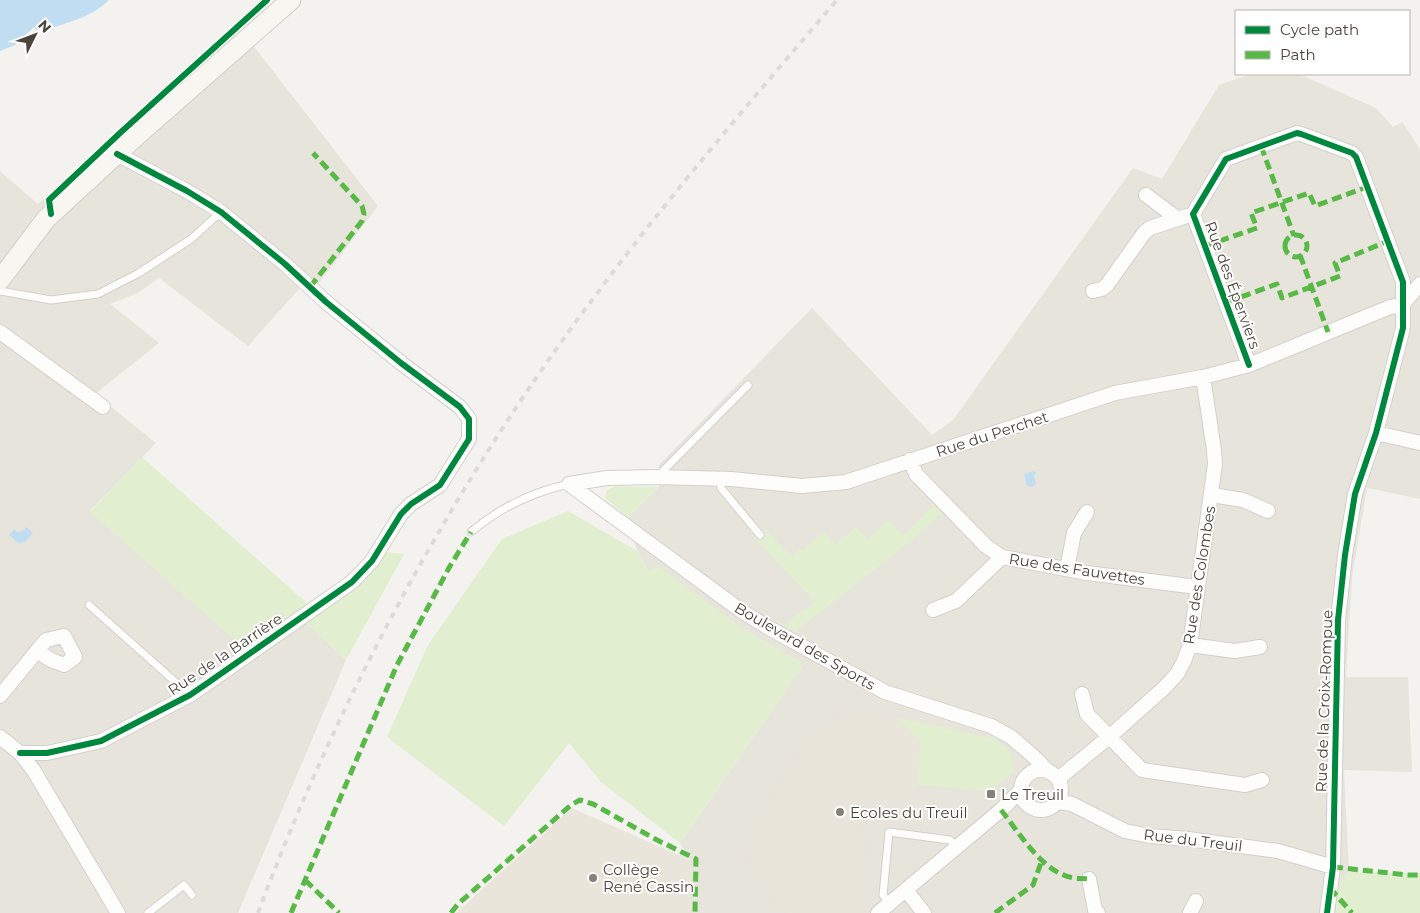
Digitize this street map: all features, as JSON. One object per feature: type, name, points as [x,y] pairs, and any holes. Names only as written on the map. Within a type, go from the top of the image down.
[{"type":"main road","points":[[0,280],[46,219],[291,0]]},
{"type":"street","name":"Rue des Éperviers","points":[[1249,365],[1193,214],[1228,158],[1297,134],[1352,153],[1356,157],[1403,282],[1402,304]]},
{"type":"street","points":[[118,154],[187,190],[221,212]]},
{"type":"street","points":[[1146,195],[1178,219]]},
{"type":"street","name":"Rue de la Barrière","points":[[20,753],[47,753],[101,741],[190,695],[352,582],[372,561],[400,514],[411,504],[440,485],[469,439],[469,419],[460,407],[401,363],[221,212]]},
{"type":"street","points":[[1093,291],[1102,289],[1107,285],[1144,233],[1150,228],[1193,214]]},
{"type":"street","points":[[1402,304],[1420,284]]},
{"type":"street","name":"Rue du Perchet","points":[[569,484],[607,478],[657,477],[720,478],[802,486],[846,482],[1115,393],[1203,377],[1249,365],[1390,307],[1402,304]]},
{"type":"street","name":"Rue de la Croix-Rompue","points":[[1327,913],[1333,866],[1338,620],[1345,555],[1355,494],[1376,433],[1403,328],[1402,304]]},
{"type":"street","points":[[0,332],[103,407]]},
{"type":"street","name":"Rue des Colombes","points":[[1053,776],[1109,737],[1164,689],[1177,674],[1190,645],[1215,464],[1203,377]]},
{"type":"street","points":[[1376,433],[1420,443]]},
{"type":"street","name":"Rue des Fauvettes","points":[[910,460],[916,474],[986,546],[1002,557],[1067,569],[1197,587]]},
{"type":"street","name":"Boulevard des Sports","points":[[569,484],[733,604],[769,628],[885,692],[991,726],[1011,737],[1053,776]]},
{"type":"street","points":[[1212,495],[1243,500],[1268,512]]},
{"type":"street","points":[[1067,569],[1074,533],[1087,512]]},
{"type":"street","points":[[933,610],[956,601],[1002,557]]},
{"type":"street","points":[[1190,645],[1235,651],[1260,647]]},
{"type":"street","points":[[0,696],[37,651]]},
{"type":"street","points":[[1082,694],[1087,714],[1142,770],[1245,785],[1262,780]]},
{"type":"street","points":[[0,737],[20,753],[34,771],[118,913]]},
{"type":"street","points":[[1011,737],[1025,761],[1024,783],[1026,802],[1032,808]]},
{"type":"street","points":[[878,913],[1001,810],[1037,771],[1053,776],[1061,790],[1058,802],[1044,810],[1032,808],[1001,810]]},
{"type":"street","name":"Rue du Treuil","points":[[1058,802],[1072,804],[1125,831],[1150,836],[1278,851],[1333,866]]},
{"type":"street","points":[[1089,878],[1095,910],[1098,913]]},
{"type":"street","points":[[906,890],[924,913]]},
{"type":"lane","points":[[0,291],[52,300],[98,294],[139,273],[192,239],[221,212]]},
{"type":"lane","points":[[657,477],[748,385]]},
{"type":"lane","points":[[720,478],[721,488],[760,536]]},
{"type":"lane","points":[[471,532],[496,512],[547,489],[569,484]]},
{"type":"lane","points":[[89,605],[190,695]]},
{"type":"lane","points":[[889,903],[883,895],[889,832],[950,840],[957,847]]},
{"type":"lane","points":[[148,913],[184,885],[192,895]]},
{"type":"shaded area","points":[[233,25],[255,48],[378,206],[309,296],[300,288],[248,346],[159,278],[138,293],[110,304],[159,343],[95,394],[156,443],[90,511],[304,621],[346,660],[238,913],[0,913],[0,171],[38,204]]},
{"type":"shaded area","points":[[1248,75],[1301,75],[1376,108],[1393,127],[1402,122],[1420,149],[1420,499],[1367,488],[1352,577],[1346,677],[1408,677],[1412,772],[1344,770],[1349,872],[1338,882],[1336,913],[691,913],[690,860],[680,843],[804,664],[648,570],[637,551],[628,517],[659,487],[659,465],[812,308],[932,435],[953,420],[1133,168],[1162,179],[1219,85]]},
{"type":"shaded area","name":"Ecoles du Treuil","points":[[838,714],[880,714],[896,717],[920,741],[915,797],[916,807],[913,807],[912,822],[858,817],[856,842],[866,843],[860,910],[856,913],[791,913],[773,899],[747,854],[786,772],[825,723],[837,724]]},
{"type":"shaded area","name":"Collège René Cassin","points":[[572,808],[690,860],[691,913],[456,913]]},
{"type":"green space","points":[[142,457],[309,605],[247,651],[90,512]]},
{"type":"green space","points":[[616,486],[659,487],[628,517],[605,498],[607,490]]},
{"type":"green space","points":[[934,505],[942,513],[917,536],[795,632],[783,625],[815,602],[755,539],[767,530],[791,557],[800,548],[803,551],[823,531],[836,545],[856,526],[868,540],[888,520],[903,536]]},
{"type":"green space","points":[[568,511],[637,551],[648,570],[659,567],[748,632],[804,664],[680,843],[601,782],[569,743],[504,826],[387,737],[428,645],[502,539]]},
{"type":"green space","points":[[383,552],[404,554],[346,660],[304,621],[369,575]]},
{"type":"green space","points":[[896,717],[996,739],[1010,753],[1013,762],[1013,772],[990,791],[917,785],[920,741]]},
{"type":"green space","points":[[1349,872],[1420,873],[1420,913],[1336,913],[1338,882]]},
{"type":"water","points":[[0,0],[109,0],[85,16],[67,23],[39,32],[34,27],[15,45],[0,51]]},
{"type":"water","points":[[1034,471],[1036,473],[1034,476],[1036,484],[1032,487],[1027,486],[1024,474]]},
{"type":"water","points":[[26,527],[33,533],[25,542],[18,543],[9,535],[14,529],[17,532],[23,531]]},
{"type":"railway","points":[[258,913],[290,832],[363,672],[405,592],[495,439],[544,366],[653,220],[837,0]]},
{"type":"marked path","points":[[1261,146],[1294,236]]},
{"type":"marked path","points":[[310,287],[362,221],[364,214],[362,206],[313,153]]},
{"type":"marked path","points":[[1205,246],[1257,228],[1251,213],[1309,193],[1315,206],[1367,187]]},
{"type":"marked path","points":[[1296,235],[1304,238],[1307,246],[1304,254],[1296,257],[1288,254],[1285,246],[1288,238],[1296,235]]},
{"type":"marked path","points":[[1227,302],[1277,284],[1282,298],[1340,276],[1335,263],[1388,241]]},
{"type":"marked path","points":[[1300,255],[1328,332]]},
{"type":"marked path","points":[[291,913],[397,665],[450,566],[471,532]]},
{"type":"marked path","points":[[451,913],[458,904],[571,805],[580,800],[593,804],[657,840],[696,859],[695,913]]},
{"type":"marked path","points":[[1001,810],[1032,850],[1052,868],[1062,875],[1089,879]]},
{"type":"marked path","points":[[995,913],[1033,885],[1042,860]]},
{"type":"marked path","points":[[1333,867],[1420,875]]},
{"type":"marked path","points":[[305,880],[339,913]]},
{"type":"marked path","points":[[1330,888],[1352,913]]},
{"type":"cycle path","points":[[51,214],[49,200],[267,0]]},
{"type":"cycle path","points":[[1249,365],[1193,214],[1226,159],[1297,133],[1352,153],[1356,157],[1403,282],[1403,328],[1376,433],[1355,494],[1345,555],[1338,620],[1333,867],[1327,913]]},
{"type":"cycle path","points":[[20,753],[47,753],[101,741],[190,695],[352,582],[372,561],[401,514],[411,504],[440,485],[469,439],[469,419],[460,407],[401,363],[326,302],[285,264],[221,212],[187,191],[117,154]]},
{"type":"place","name":"Le Treuil","points":[[991,794]]},
{"type":"place","name":"Ecoles du Treuil","points":[[840,812]]},
{"type":"place","name":"Collège René Cassin","points":[[593,878]]}]
